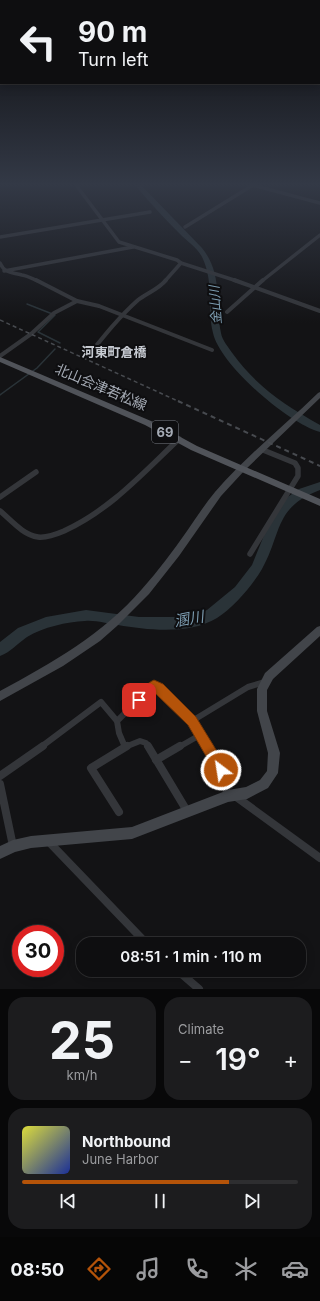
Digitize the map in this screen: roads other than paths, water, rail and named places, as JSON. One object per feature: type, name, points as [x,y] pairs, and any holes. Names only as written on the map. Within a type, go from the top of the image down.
[{"type":"main road","name":"北山会津若松線","points":[[0,359],[148,423],[242,469],[320,503]]},
{"type":"street","points":[[0,237],[35,231]]},
{"type":"street","points":[[110,231],[117,240],[135,247],[177,260],[181,264],[215,273],[320,311]]},
{"type":"street","points":[[227,312],[254,288],[320,235]]},
{"type":"street","points":[[4,270],[135,247]]},
{"type":"street","points":[[0,263],[4,270],[27,277],[61,295],[98,306],[212,350]]},
{"type":"street","points":[[88,356],[122,315],[139,299],[163,284],[181,264]]},
{"type":"street","points":[[0,356],[31,334],[53,314],[77,301]]},
{"type":"street","points":[[0,696],[42,674],[80,651],[112,626],[130,608],[168,563],[219,493],[320,394]]},
{"type":"street","points":[[0,511],[14,523],[37,538],[72,528],[107,507],[178,439]]},
{"type":"street","points":[[250,554],[266,525],[292,490],[298,476],[298,468],[294,463],[263,450]]},
{"type":"street","points":[[0,497],[36,472]]},
{"type":"street","points":[[0,853],[14,846],[31,842],[132,833],[187,811],[231,796],[247,793],[264,784],[269,778],[274,766],[274,753],[261,702],[262,689],[265,682],[278,667],[320,630]]},
{"type":"street","points":[[192,721],[248,687],[265,682]]},
{"type":"street","points":[[117,721],[134,708],[139,700],[154,685],[192,721],[221,770],[231,796],[320,858]]},
{"type":"street","points":[[0,776],[56,737],[101,702],[117,721],[119,733],[125,747]]},
{"type":"street","points":[[156,760],[200,735]]},
{"type":"street","points":[[119,812],[91,768],[125,747],[140,741],[146,743],[187,811]]},
{"type":"street","points":[[0,784],[14,846]]},
{"type":"street","points":[[48,841],[140,937]]},
{"type":"street","points":[[185,977],[199,989]]},
{"type":"waterway","name":"金山川","points":[[181,231],[200,249],[206,257],[213,277],[217,334],[233,361],[265,395],[320,429]]},
{"type":"waterway","points":[[27,304],[55,315],[38,332],[60,343]]},
{"type":"waterway","points":[[0,395],[37,368],[55,349]]},
{"type":"waterway","name":"溷川","points":[[0,650],[23,632],[51,621],[86,615],[139,623],[178,623],[197,620],[212,614],[239,591],[257,567],[275,523],[286,504],[303,492],[320,486]]},
{"type":"railway","points":[[0,320],[180,402]]},
{"type":"railway","points":[[178,401],[320,466]]},
{"type":"district","name":"河東町倉橋","points":[[114,352]]}]
